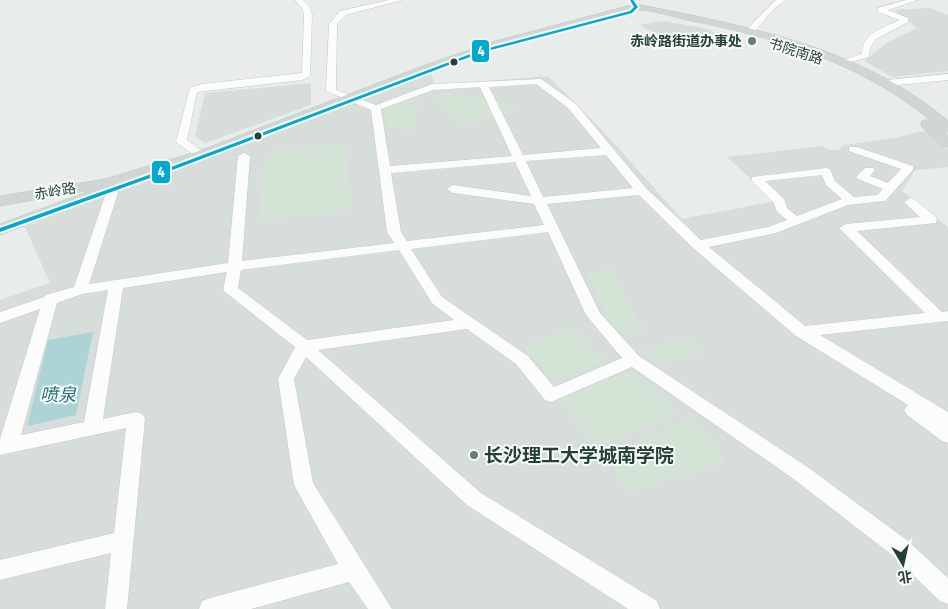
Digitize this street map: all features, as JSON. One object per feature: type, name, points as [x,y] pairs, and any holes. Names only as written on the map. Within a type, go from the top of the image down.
[{"type":"main road","name":"赤岭路","points":[[0,230],[173,168],[432,66],[500,43],[627,6]]},
{"type":"main road","name":"书院南路","points":[[627,6],[750,31],[808,47],[846,62],[887,83],[924,107],[948,128]]},
{"type":"main road","name":"书院南路","points":[[627,6],[797,50],[832,63],[873,84],[909,107],[948,144]]},
{"type":"main road","name":"赤岭路","points":[[0,201],[107,183],[201,155],[351,98]]},
{"type":"main road","points":[[0,208],[111,191]]},
{"type":"street","points":[[201,155],[181,140],[193,90],[202,87],[295,78],[307,74],[308,16],[306,7],[298,0]]},
{"type":"street","points":[[398,0],[343,13],[333,24],[331,91],[376,108],[432,87],[538,81],[572,106],[642,191],[698,245],[802,332],[948,436]]},
{"type":"street","points":[[750,31],[772,6],[781,0]]},
{"type":"street","points":[[846,62],[866,55],[865,47],[869,39],[905,20],[881,10],[914,0]]},
{"type":"street","points":[[887,83],[948,77]]},
{"type":"street","points":[[483,84],[594,315],[633,360],[810,480],[900,548],[948,593]]},
{"type":"street","points":[[376,108],[394,232],[438,300],[522,360],[551,395],[633,360]]},
{"type":"street","points":[[698,245],[771,230],[851,201],[882,198],[909,168],[853,149]]},
{"type":"street","points":[[385,170],[610,151]]},
{"type":"street","points":[[244,156],[235,266],[230,289],[304,346],[474,499],[649,609]]},
{"type":"street","points":[[869,170],[862,177],[891,188]]},
{"type":"street","points":[[796,221],[782,209],[780,202],[756,179],[826,171],[830,182],[851,201]]},
{"type":"street","points":[[453,189],[539,201],[642,191]]},
{"type":"street","points":[[80,290],[111,191]]},
{"type":"street","points":[[910,202],[931,220],[846,228],[943,316]]},
{"type":"street","points":[[0,318],[51,298],[80,290],[116,284],[235,266],[552,228]]},
{"type":"street","points":[[92,428],[116,284]]},
{"type":"street","points":[[51,298],[5,447],[136,420],[116,609]]},
{"type":"street","points":[[802,332],[943,316]]},
{"type":"street","points":[[304,346],[469,323]]},
{"type":"street","points":[[802,332],[948,421]]},
{"type":"street","points":[[304,346],[286,379],[304,484],[354,570],[381,609]]},
{"type":"street","points":[[0,570],[123,540]]},
{"type":"street","points":[[210,609],[354,570]]},
{"type":"shaded area","points":[[930,8],[948,15],[948,71],[892,77],[864,61],[888,42],[917,28],[894,10]]},
{"type":"shaded area","points":[[663,21],[708,29],[723,38],[683,40],[656,35],[640,25]]},
{"type":"shaded area","name":"长沙理工大学城南学院","points":[[431,72],[434,85],[548,76],[603,131],[682,219],[775,201],[727,157],[822,146],[829,150],[838,150],[844,145],[895,138],[928,130],[948,149],[948,167],[915,170],[902,191],[948,227],[948,609],[0,609],[0,300],[50,283],[25,227]]},
{"type":"shaded area","points":[[311,83],[311,105],[205,143],[195,136],[205,93]]},
{"type":"green space","points":[[445,93],[518,106],[506,113],[463,125],[437,97]]},
{"type":"green space","points":[[411,97],[421,98],[413,129],[388,128],[381,109]]},
{"type":"green space","points":[[345,144],[352,210],[259,219],[265,152]]},
{"type":"green space","points":[[610,270],[644,331],[617,335],[586,273]]},
{"type":"green space","points":[[572,328],[603,360],[554,381],[524,347]]},
{"type":"green space","points":[[692,339],[703,355],[655,363],[645,346]]},
{"type":"green space","points":[[633,369],[677,414],[600,447],[558,399]]},
{"type":"green space","points":[[694,419],[726,462],[628,492],[605,456]]},
{"type":"water","name":"喷泉","points":[[93,332],[76,415],[27,426],[48,340]]},
{"type":"transit line","name":"4","points":[[0,230],[173,168],[482,51],[631,12],[636,7],[631,0]]},
{"type":"place","name":"赤岭路街道办事处","points":[[752,41]]},
{"type":"place","name":"长沙理工大学城南学院","points":[[474,455]]}]
